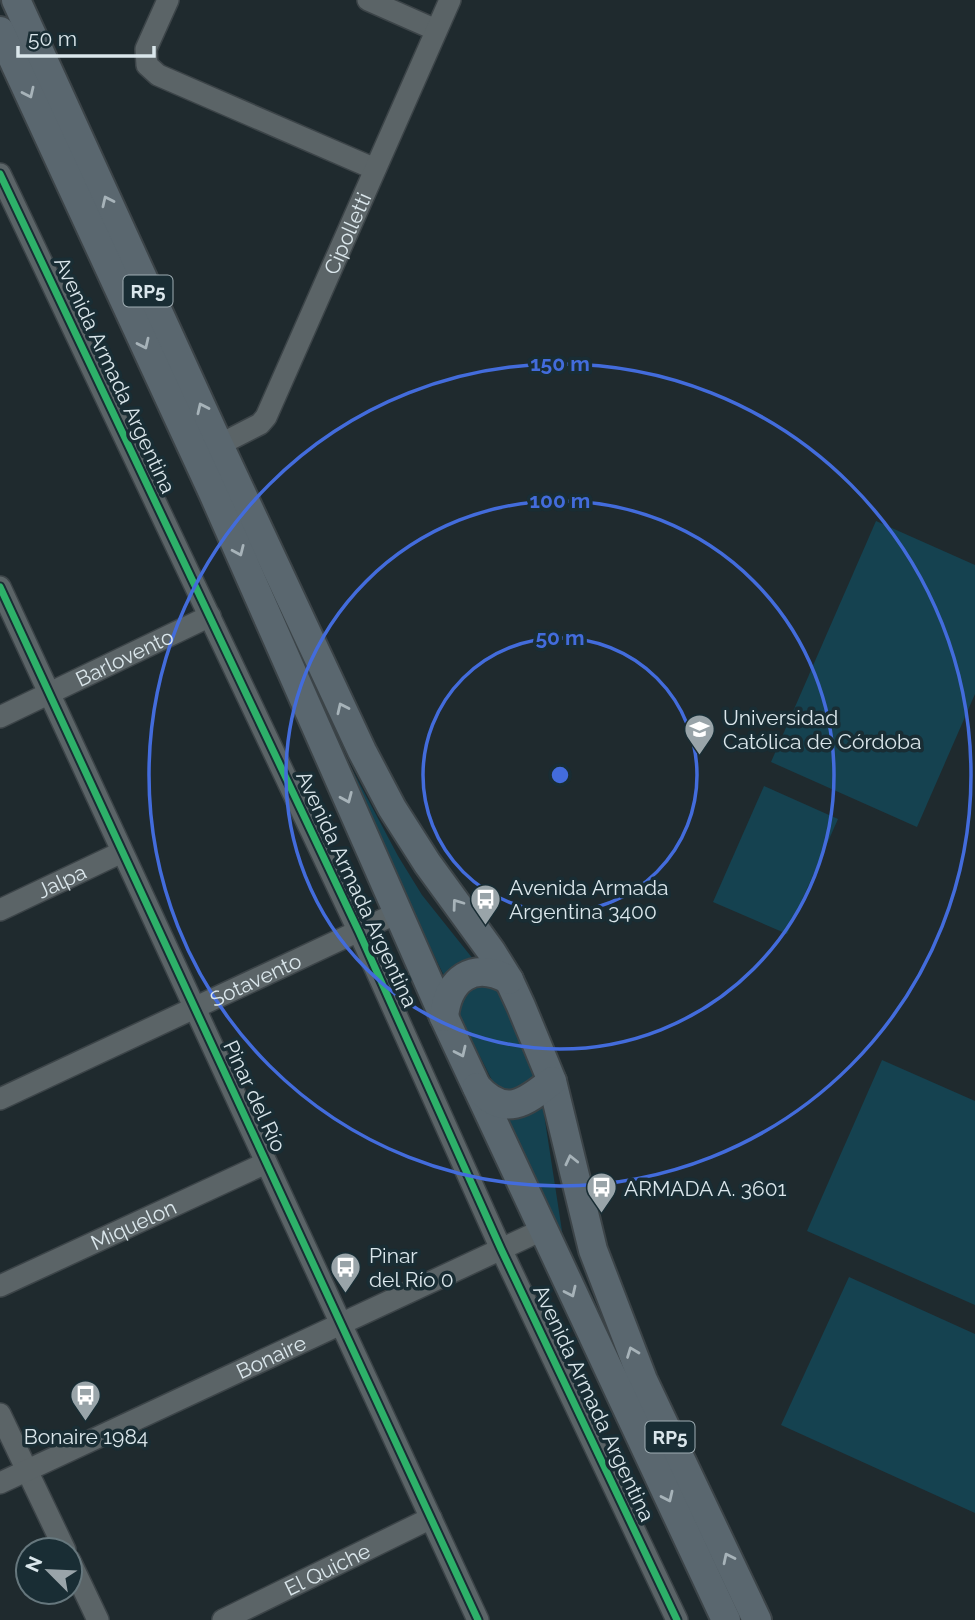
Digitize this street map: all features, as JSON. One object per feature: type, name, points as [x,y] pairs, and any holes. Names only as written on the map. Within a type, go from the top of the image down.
[{"type":"main road","name":"RP5","points":[[16,0],[362,751],[392,808],[427,863],[509,980],[552,1081],[593,1250],[643,1380],[757,1620]]},
{"type":"main road","name":"Avenida Armada Argentina","points":[[0,31],[213,493],[397,913],[542,1230]]},
{"type":"main road","points":[[444,1017],[446,1002],[452,989],[468,975],[491,972],[509,980]]},
{"type":"main road","points":[[477,1087],[496,1104],[514,1105],[535,1096],[552,1081]]},
{"type":"main road","name":"RP5","points":[[542,1230],[726,1620]]},
{"type":"street","points":[[168,0],[146,49],[146,65],[158,75],[375,169]]},
{"type":"street","points":[[368,0],[436,30]]},
{"type":"street","name":"Cipolletti","points":[[219,445],[260,424],[266,417],[450,0]]},
{"type":"street","name":"Avenida Armada Argentina","points":[[0,174],[359,932],[501,1249],[677,1620]]},
{"type":"street","name":"Pinar del Río","points":[[0,587],[478,1620]]},
{"type":"street","name":"Barlovento","points":[[0,717],[210,616]]},
{"type":"street","name":"Jalpa","points":[[0,910],[122,852]]},
{"type":"street","name":"Sotavento","points":[[0,1099],[397,913]]},
{"type":"street","name":"Miquelon","points":[[0,1286],[266,1163]]},
{"type":"street","name":"Bonaire","points":[[0,1483],[542,1230]]},
{"type":"street","points":[[0,1415],[58,1536]]},
{"type":"street","name":"El Quiche","points":[[223,1620],[431,1518]]},
{"type":"street","points":[[84,1590],[98,1620]]},
{"type":"shaded area","points":[[876,521],[975,565],[975,694],[917,827],[771,762]]},
{"type":"shaded area","points":[[329,726],[398,856],[422,895],[477,964],[447,982],[325,729]]},
{"type":"shaded area","points":[[764,786],[838,819],[787,934],[713,902]]},
{"type":"shaded area","points":[[477,982],[494,986],[502,998],[536,1074],[532,1090],[498,1092],[456,1009],[459,992]]},
{"type":"shaded area","points":[[882,1060],[975,1101],[975,1305],[807,1231]]},
{"type":"shaded area","points":[[542,1101],[564,1244],[501,1115]]},
{"type":"shaded area","points":[[849,1277],[975,1334],[975,1513],[781,1425]]},
{"type":"cycle path","points":[[0,174],[359,932],[501,1249],[677,1620]]},
{"type":"cycle path","points":[[0,587],[478,1620]]},
{"type":"place","name":"Universidad Católica de Córdoba","points":[[700,756]]},
{"type":"place","name":"Avenida Armada Argentina 3400","points":[[486,926]]},
{"type":"place","name":"ARMADA A. 3601","points":[[601,1215]]},
{"type":"place","name":"Pinar del Río 0","points":[[346,1294]]},
{"type":"place","name":"Bonaire 1984","points":[[86,1423]]}]
